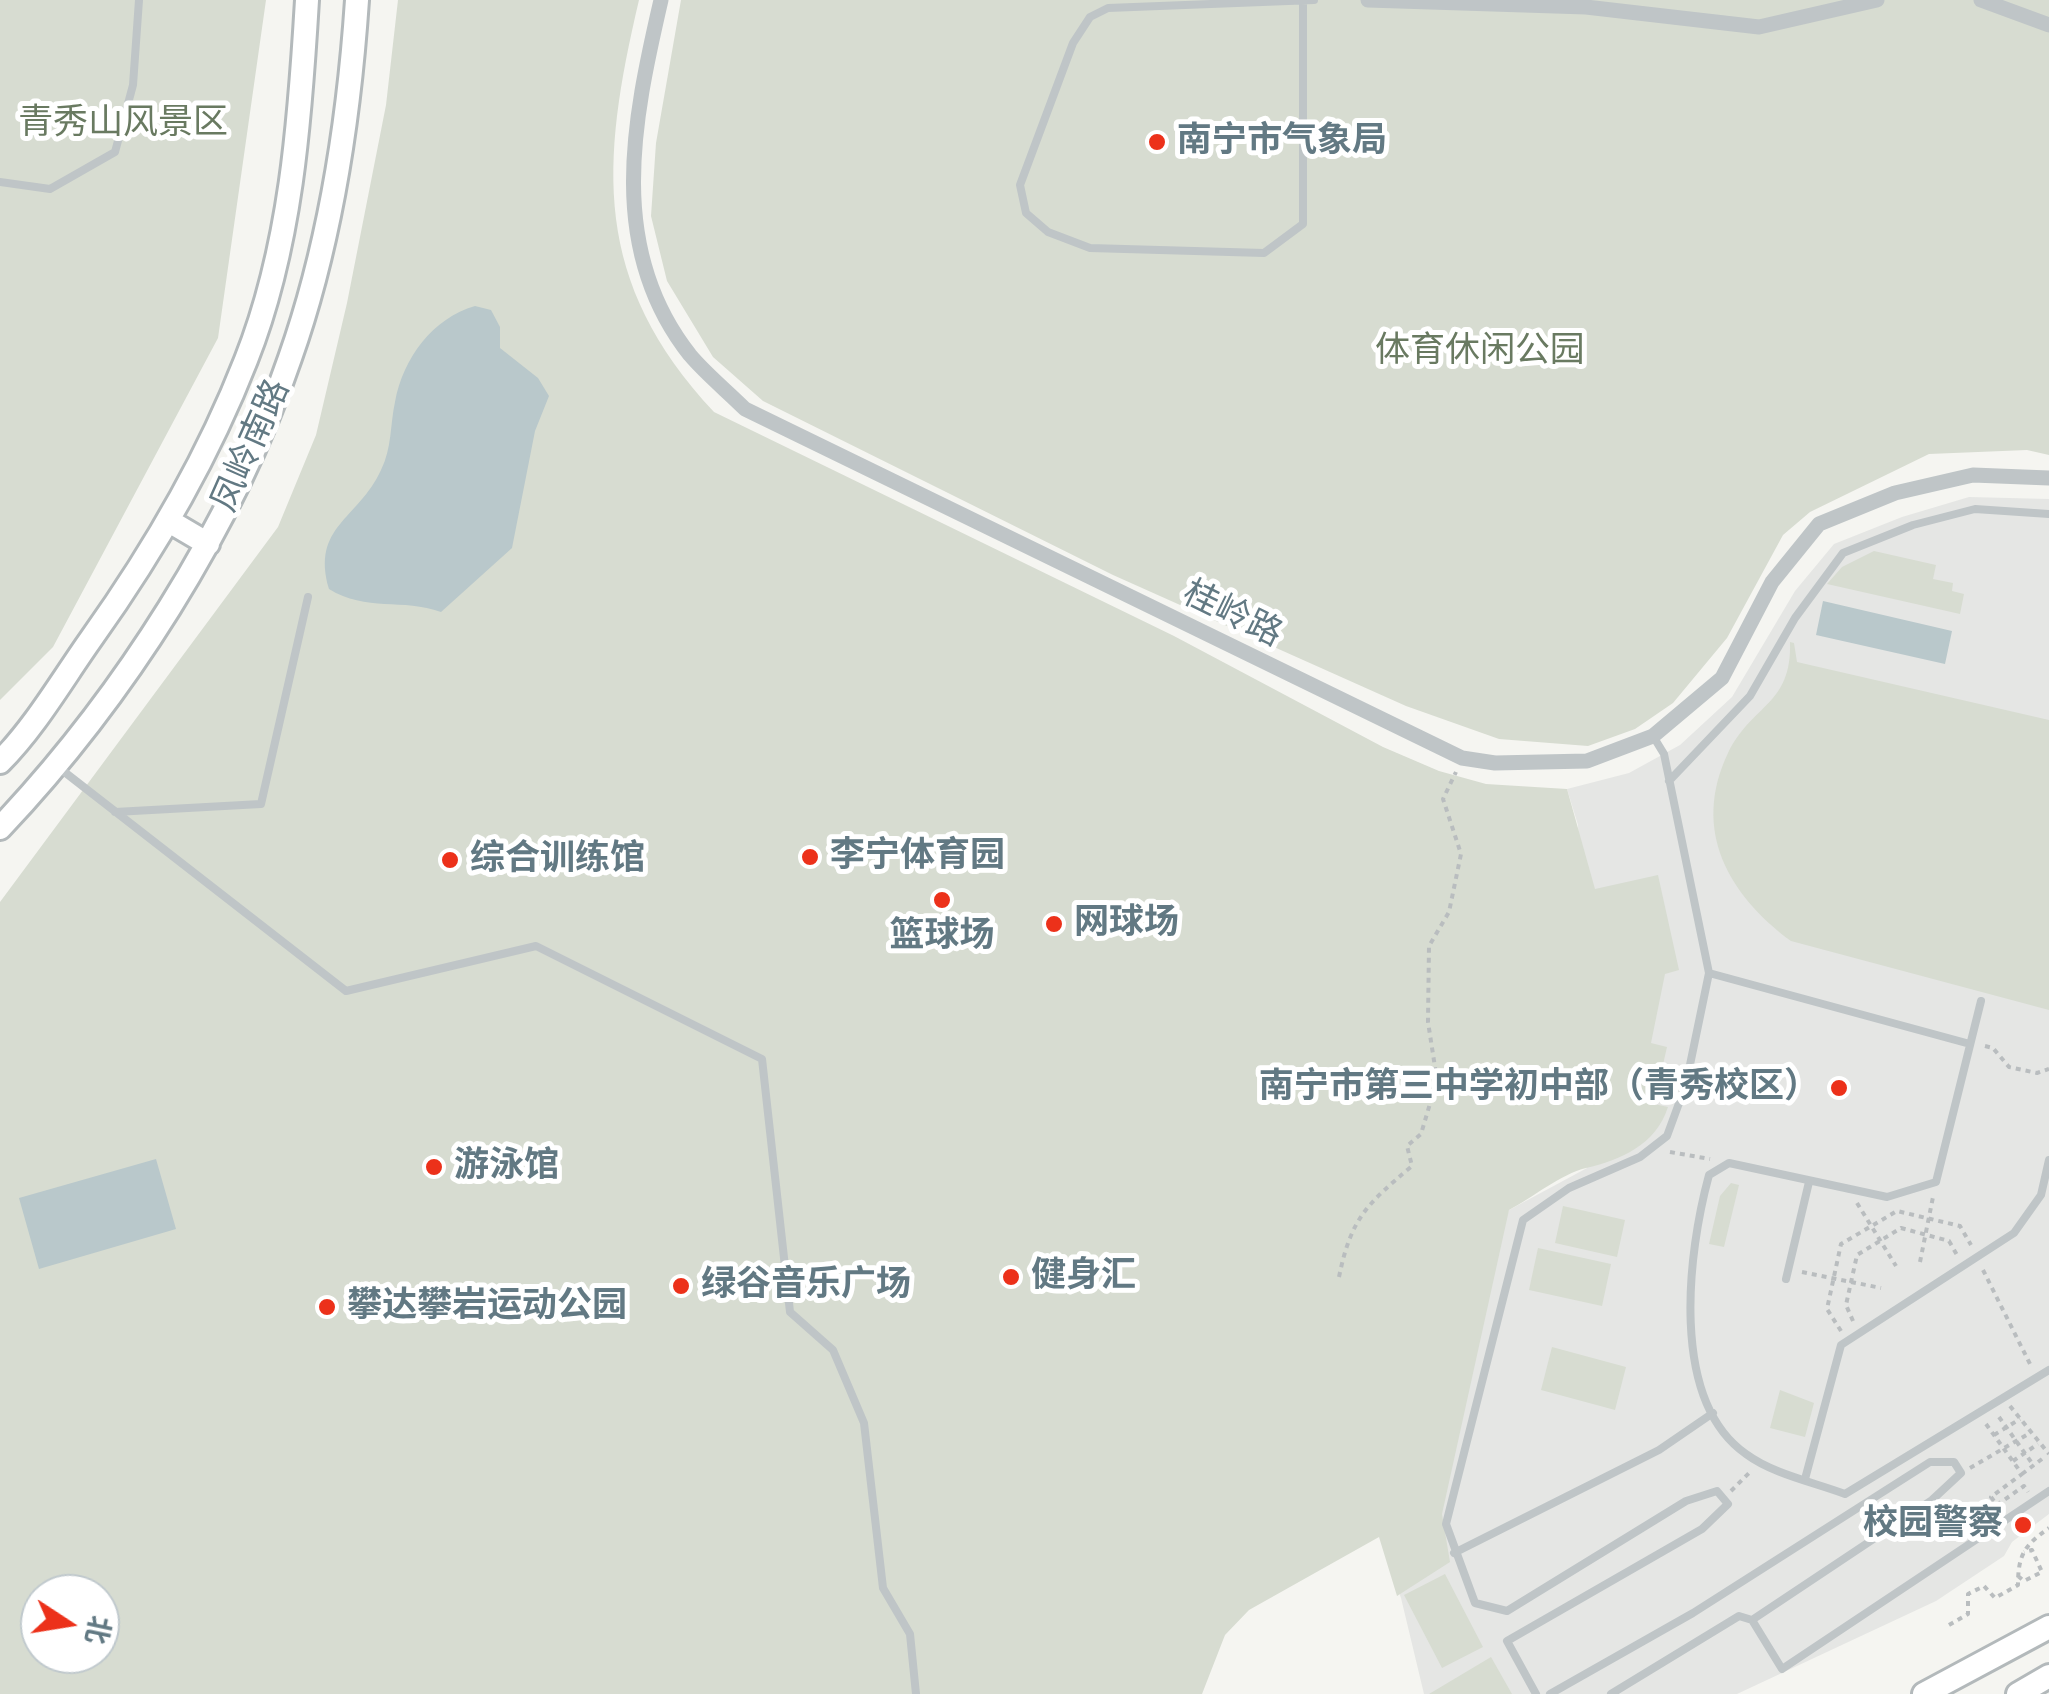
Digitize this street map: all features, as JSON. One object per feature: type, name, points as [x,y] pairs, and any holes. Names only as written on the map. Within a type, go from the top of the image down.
[{"type":"main road","name":"凤岭南路","points":[[0,762],[146,563],[247,358],[274,267],[293,168],[306,0]]},
{"type":"main road","name":"凤岭南路","points":[[0,828],[122,678],[208,544],[291,358],[334,189],[357,0]]},
{"type":"main road","points":[[168,521],[208,544]]},
{"type":"main road","points":[[0,837],[25,802]]},
{"type":"main road","points":[[1924,1694],[2049,1626]]},
{"type":"main road","points":[[2018,1694],[2049,1676]]},
{"type":"street","name":"桂岭路","points":[[661,0],[638,100],[630,168],[634,227],[658,306],[691,356],[745,409],[1462,758],[1496,763],[1588,761],[1653,736],[1722,678],[1772,582],[1820,524],[1895,493],[1973,475],[2049,478]]},
{"type":"street","points":[[1368,0],[1586,7],[1759,26],[1877,0]]},
{"type":"street","points":[[1981,0],[2049,25]]},
{"type":"lane","points":[[0,182],[50,189],[115,152],[133,85],[139,0]]},
{"type":"lane","points":[[1303,3],[1303,224],[1264,253],[1090,248],[1048,232],[1026,213],[1020,185],[1074,43],[1090,17],[1108,8],[1314,0]]},
{"type":"lane","points":[[1669,781],[1750,696],[1795,618],[1843,554],[1913,525],[1975,510],[2049,514]]},
{"type":"lane","points":[[115,812],[261,804],[308,597]]},
{"type":"lane","points":[[1536,1694],[1507,1641],[1702,1529],[1728,1504],[1717,1491],[1686,1501],[1507,1611],[1475,1603],[1446,1524],[1522,1220],[1569,1188],[1652,1148],[1667,1136],[1686,1084],[1709,974],[1664,754],[1653,736]]},
{"type":"lane","points":[[54,764],[346,991],[536,946],[762,1058],[790,1312],[833,1350],[864,1423],[883,1588],[910,1634],[916,1694]]},
{"type":"lane","points":[[1709,974],[1970,1044]]},
{"type":"lane","points":[[1982,1001],[1936,1182],[1887,1197],[1729,1163],[1709,1175],[1695,1227],[1690,1354],[1713,1413],[1730,1439],[1760,1462],[1845,1494],[2049,1370]]},
{"type":"lane","points":[[1805,1479],[1841,1344],[1975,1253],[2014,1233],[2041,1195],[2049,1160]]},
{"type":"lane","points":[[1786,1279],[1809,1182]]},
{"type":"lane","points":[[1454,1553],[1658,1450],[1713,1413]]},
{"type":"lane","points":[[1550,1694],[1693,1612],[1930,1462],[1954,1462],[1961,1474],[1932,1500],[1752,1620]]},
{"type":"lane","points":[[1611,1694],[1739,1616],[1752,1620],[1782,1669],[2049,1491]]},
{"type":"path","points":[[1339,1277],[1348,1233],[1376,1196],[1412,1166],[1407,1146],[1421,1134],[1438,1080],[1428,1022],[1429,946],[1449,912],[1461,854],[1443,799],[1462,758]]},
{"type":"path","points":[[1970,1044],[1993,1048],[2009,1067],[2037,1073],[2049,1069]]},
{"type":"path","points":[[1652,1148],[1729,1163]]},
{"type":"path","points":[[1920,1262],[1936,1182]]},
{"type":"path","points":[[1850,1190],[1896,1266]]},
{"type":"path","points":[[1841,1331],[1827,1309],[1841,1244],[1897,1210],[1960,1226],[2036,1378]]},
{"type":"path","points":[[1854,1322],[1846,1305],[1857,1255],[1880,1240],[1901,1228],[1948,1241],[1959,1259]]},
{"type":"path","points":[[1788,1269],[1880,1288]]},
{"type":"path","points":[[2004,1397],[2048,1455],[1991,1497],[1997,1506],[2024,1486],[2034,1500]]},
{"type":"path","points":[[1991,1405],[2034,1466]]},
{"type":"path","points":[[1978,1412],[2022,1474]]},
{"type":"path","points":[[1994,1435],[2020,1419]]},
{"type":"path","points":[[1961,1474],[2030,1432]]},
{"type":"path","points":[[2012,1461],[2038,1444]]},
{"type":"path","points":[[1724,1498],[1760,1462]]},
{"type":"path","points":[[1967,1519],[1994,1502]]},
{"type":"path","points":[[1949,1625],[1968,1614],[1968,1594],[1984,1586],[1995,1598],[2018,1585],[2022,1552],[2049,1528]]},
{"type":"path","points":[[2018,1576],[2024,1581],[2042,1572],[2032,1550],[2022,1552]]},
{"type":"shaded area","points":[[475,306],[491,310],[500,327],[500,348],[538,378],[549,396],[535,431],[512,548],[441,612],[343,596],[329,589],[326,551],[331,537],[371,487],[385,462],[405,370],[433,330]]},
{"type":"shaded area","name":"南宁市第三中学初中部（青秀校区）","points":[[1969,497],[2049,499],[2049,1514],[2012,1542],[2004,1556],[1936,1601],[1737,1694],[1424,1694],[1401,1598],[1380,1537],[1509,1210],[1587,1168],[1578,825],[1567,789],[1629,773],[1680,745],[1732,697],[1795,591],[1834,544],[1902,517]]},
{"type":"shaded area","points":[[1823,601],[1952,631],[1945,664],[1816,635]]},
{"type":"shaded area","points":[[156,1159],[176,1229],[39,1269],[19,1198]]},
{"type":"green space","name":"青秀山风景区","points":[[0,0],[266,0],[218,338],[53,647],[0,700]]},
{"type":"green space","name":"李宁体育园","points":[[398,0],[639,0],[617,116],[613,168],[616,219],[626,268],[645,316],[674,363],[714,412],[1174,636],[1383,747],[1439,771],[1486,784],[1567,789],[1595,889],[1658,875],[1679,970],[1665,974],[1651,1043],[1667,1047],[1654,1104],[1668,1107],[1655,1131],[1635,1149],[1567,1175],[1509,1210],[1442,1514],[1450,1562],[1397,1596],[1379,1537],[1249,1610],[1225,1635],[1202,1694],[0,1694],[0,902],[278,527],[316,435],[386,105]]},
{"type":"green space","name":"体育休闲公园","points":[[681,0],[2049,0],[2049,455],[2027,450],[1929,454],[1810,512],[1783,535],[1727,638],[1673,703],[1635,729],[1588,746],[1499,739],[1406,706],[1113,575],[763,401],[713,357],[667,281],[651,216],[656,143]]},
{"type":"green space","points":[[1874,551],[1936,565],[1933,579],[1953,583],[1952,591],[1964,594],[1960,614],[1827,584],[1842,567]]},
{"type":"green space","points":[[1790,642],[1794,643],[1797,662],[2049,720],[2049,1010],[1791,941],[1769,923],[1734,882],[1715,835],[1718,782],[1738,737],[1785,679]]},
{"type":"green space","points":[[1731,1183],[1739,1185],[1724,1247],[1709,1244],[1720,1196]]},
{"type":"green space","points":[[1563,1206],[1625,1220],[1617,1257],[1555,1243]]},
{"type":"green space","points":[[1538,1248],[1611,1264],[1602,1306],[1529,1290]]},
{"type":"green space","points":[[1552,1347],[1626,1367],[1615,1410],[1541,1390]]},
{"type":"green space","points":[[1780,1390],[1814,1403],[1805,1437],[1770,1428]]},
{"type":"green space","points":[[1445,1574],[1483,1647],[1442,1668],[1404,1595]]},
{"type":"green space","points":[[1491,1657],[1512,1694],[1429,1694]]},
{"type":"place","name":"南宁市气象局","points":[[1157,142]]},
{"type":"place","name":"李宁体育园","points":[[810,857]]},
{"type":"place","name":"综合训练馆","points":[[450,860]]},
{"type":"place","name":"篮球场","points":[[942,900]]},
{"type":"place","name":"网球场","points":[[1054,924]]},
{"type":"place","name":"南宁市第三中学初中部（青秀校区）","points":[[1839,1088]]},
{"type":"place","name":"游泳馆","points":[[434,1167]]},
{"type":"place","name":"健身汇","points":[[1011,1277]]},
{"type":"place","name":"绿谷音乐广场","points":[[681,1286]]},
{"type":"place","name":"攀达攀岩运动公园","points":[[327,1307]]},
{"type":"place","name":"校园警察","points":[[2023,1525]]}]
